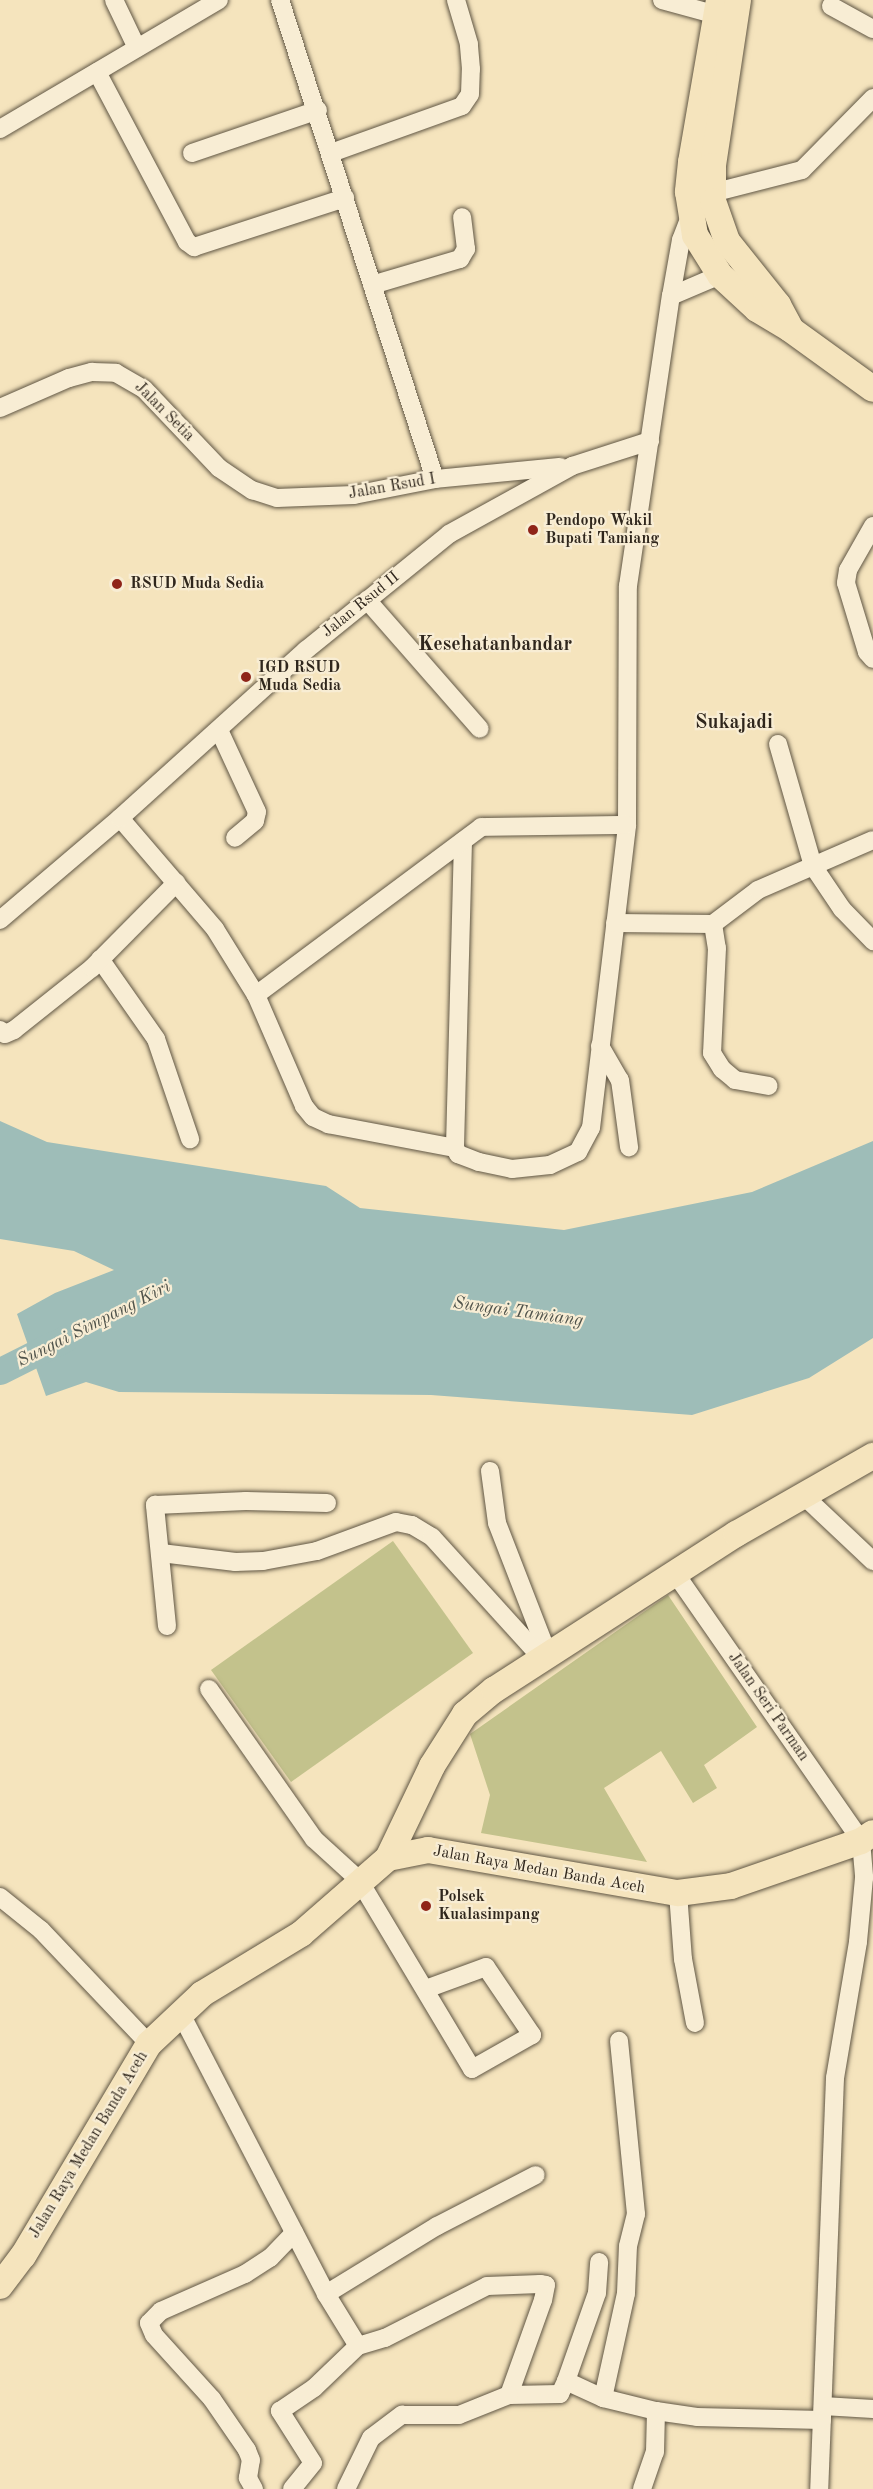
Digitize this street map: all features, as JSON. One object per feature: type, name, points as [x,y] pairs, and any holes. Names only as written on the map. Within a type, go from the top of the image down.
[{"type":"highway","points":[[738,0],[722,98],[712,193],[727,241],[778,305],[790,329]]},
{"type":"highway","points":[[718,7],[691,162],[690,217],[703,252],[720,275],[757,309],[790,329],[873,389]]},
{"type":"highway","points":[[388,1858],[432,1766],[465,1714],[544,1655],[675,1573],[873,1456]]},
{"type":"highway","points":[[407,1817],[428,1850]]},
{"type":"highway","name":"Jalan Raya Medan Banda Aceh","points":[[0,2286],[23,2256],[149,2044],[202,1994],[301,1934],[359,1880],[388,1858],[428,1850],[678,1893],[731,1887],[867,1837]]},
{"type":"street","points":[[114,0],[137,48]]},
{"type":"street","points":[[0,129],[219,0]]},
{"type":"street","points":[[280,0],[318,110],[435,479]]},
{"type":"street","points":[[331,153],[462,106],[470,94],[471,69],[469,44],[456,0]]},
{"type":"street","points":[[662,0],[718,7]]},
{"type":"street","points":[[831,6],[873,29]]},
{"type":"street","points":[[97,72],[187,242],[194,248],[345,198]]},
{"type":"street","points":[[712,193],[802,170],[873,98]]},
{"type":"street","points":[[192,153],[318,110]]},
{"type":"street","points":[[372,285],[460,259],[466,249],[462,217]]},
{"type":"street","points":[[463,841],[455,1148],[458,1154],[479,1162],[512,1169],[550,1165],[578,1152],[591,1128],[627,825],[628,586],[671,296],[681,240],[690,217]]},
{"type":"street","points":[[671,296],[720,275]]},
{"type":"street","name":"Jalan Setia","points":[[0,408],[69,378],[92,372],[116,373],[144,388],[219,468]]},
{"type":"street","name":"Jalan Rsud II","points":[[0,920],[120,818],[306,650],[468,521],[572,466],[650,441]]},
{"type":"street","name":"Jalan Rsud I","points":[[219,468],[252,490],[296,499],[354,495],[435,479],[572,466]]},
{"type":"street","points":[[873,526],[848,570],[846,583],[867,652],[873,658]]},
{"type":"street","points":[[367,600],[480,729]]},
{"type":"street","points":[[219,730],[257,812],[255,821],[235,838]]},
{"type":"street","points":[[778,744],[813,866],[842,909],[873,942]]},
{"type":"street","points":[[120,818],[215,929],[256,995],[304,1106],[314,1117],[328,1124],[455,1148]]},
{"type":"street","points":[[256,995],[486,825],[627,825]]},
{"type":"street","points":[[615,923],[713,924],[758,890],[873,840]]},
{"type":"street","points":[[0,1030],[6,1034],[14,1030],[100,959],[176,883]]},
{"type":"street","points":[[713,924],[717,948],[712,1053],[722,1070],[735,1080],[768,1086]]},
{"type":"street","points":[[100,959],[156,1039],[190,1139]]},
{"type":"street","points":[[600,1046],[611,1059],[620,1080],[629,1148]]},
{"type":"street","points":[[490,1471],[497,1523],[544,1655]]},
{"type":"street","points":[[804,1496],[873,1561]]},
{"type":"street","points":[[167,1626],[161,1553],[154,1510],[160,1503],[327,1503]]},
{"type":"street","points":[[161,1553],[235,1563],[263,1561],[317,1551],[396,1522],[412,1525],[432,1537],[544,1655]]},
{"type":"street","name":"Jalan Seri Parman","points":[[675,1573],[867,1837]]},
{"type":"street","points":[[209,1689],[314,1839],[359,1880],[473,2070],[532,2035],[486,1967],[426,1989]]},
{"type":"street","points":[[819,2489],[835,2078],[866,1938],[869,1884],[867,1837]]},
{"type":"street","points":[[678,1893],[683,1959],[695,2024]]},
{"type":"street","points":[[0,1897],[41,1930],[149,2044]]},
{"type":"street","points":[[181,2014],[326,2294],[358,2346]]},
{"type":"street","points":[[603,2398],[626,2293],[628,2246],[636,2214],[619,2041]]},
{"type":"street","points":[[326,2294],[437,2226],[536,2175]]},
{"type":"street","points":[[254,2489],[248,2478],[251,2460],[247,2450],[212,2399],[154,2335],[149,2323],[161,2311],[245,2274],[270,2258],[294,2233]]},
{"type":"street","points":[[346,2489],[371,2438],[402,2415],[459,2415],[509,2395],[560,2394],[594,2303],[599,2262]]},
{"type":"street","points":[[292,2489],[312,2463],[280,2411],[314,2388],[358,2346],[385,2338],[487,2286],[546,2285],[509,2395]]},
{"type":"street","points":[[566,2381],[603,2398],[656,2411],[697,2417],[873,2409]]},
{"type":"street","points":[[642,2489],[655,2452],[656,2411]]},
{"type":"shaded area","points":[[393,1541],[473,1653],[291,1782],[211,1670]]},
{"type":"shaded area","points":[[668,1595],[757,1727],[704,1765],[717,1788],[693,1803],[661,1751],[604,1788],[647,1862],[481,1833],[490,1795],[470,1734]]},
{"type":"water","name":"Sungai Tamiang","points":[[0,1121],[47,1142],[326,1186],[360,1208],[564,1230],[752,1192],[873,1141],[873,1338],[809,1378],[692,1415],[431,1395],[119,1392],[86,1382],[46,1396],[17,1314],[55,1293],[114,1270],[74,1251],[0,1239]]},
{"type":"waterway","name":"Sungai Simpang Kiri","points":[[0,1371],[64,1339]]},
{"type":"place","name":"Pendopo Wakil Bupati Tamiang","points":[[533,530]]},
{"type":"place","name":"RSUD Muda Sedia","points":[[117,584]]},
{"type":"place","name":"IGD RSUD Muda Sedia","points":[[246,677]]},
{"type":"place","name":"Polsek Kualasimpang","points":[[426,1906]]},
{"type":"district","name":"Kesehatanbandar","points":[[495,645]]},
{"type":"district","name":"Sukajadi","points":[[734,723]]}]
